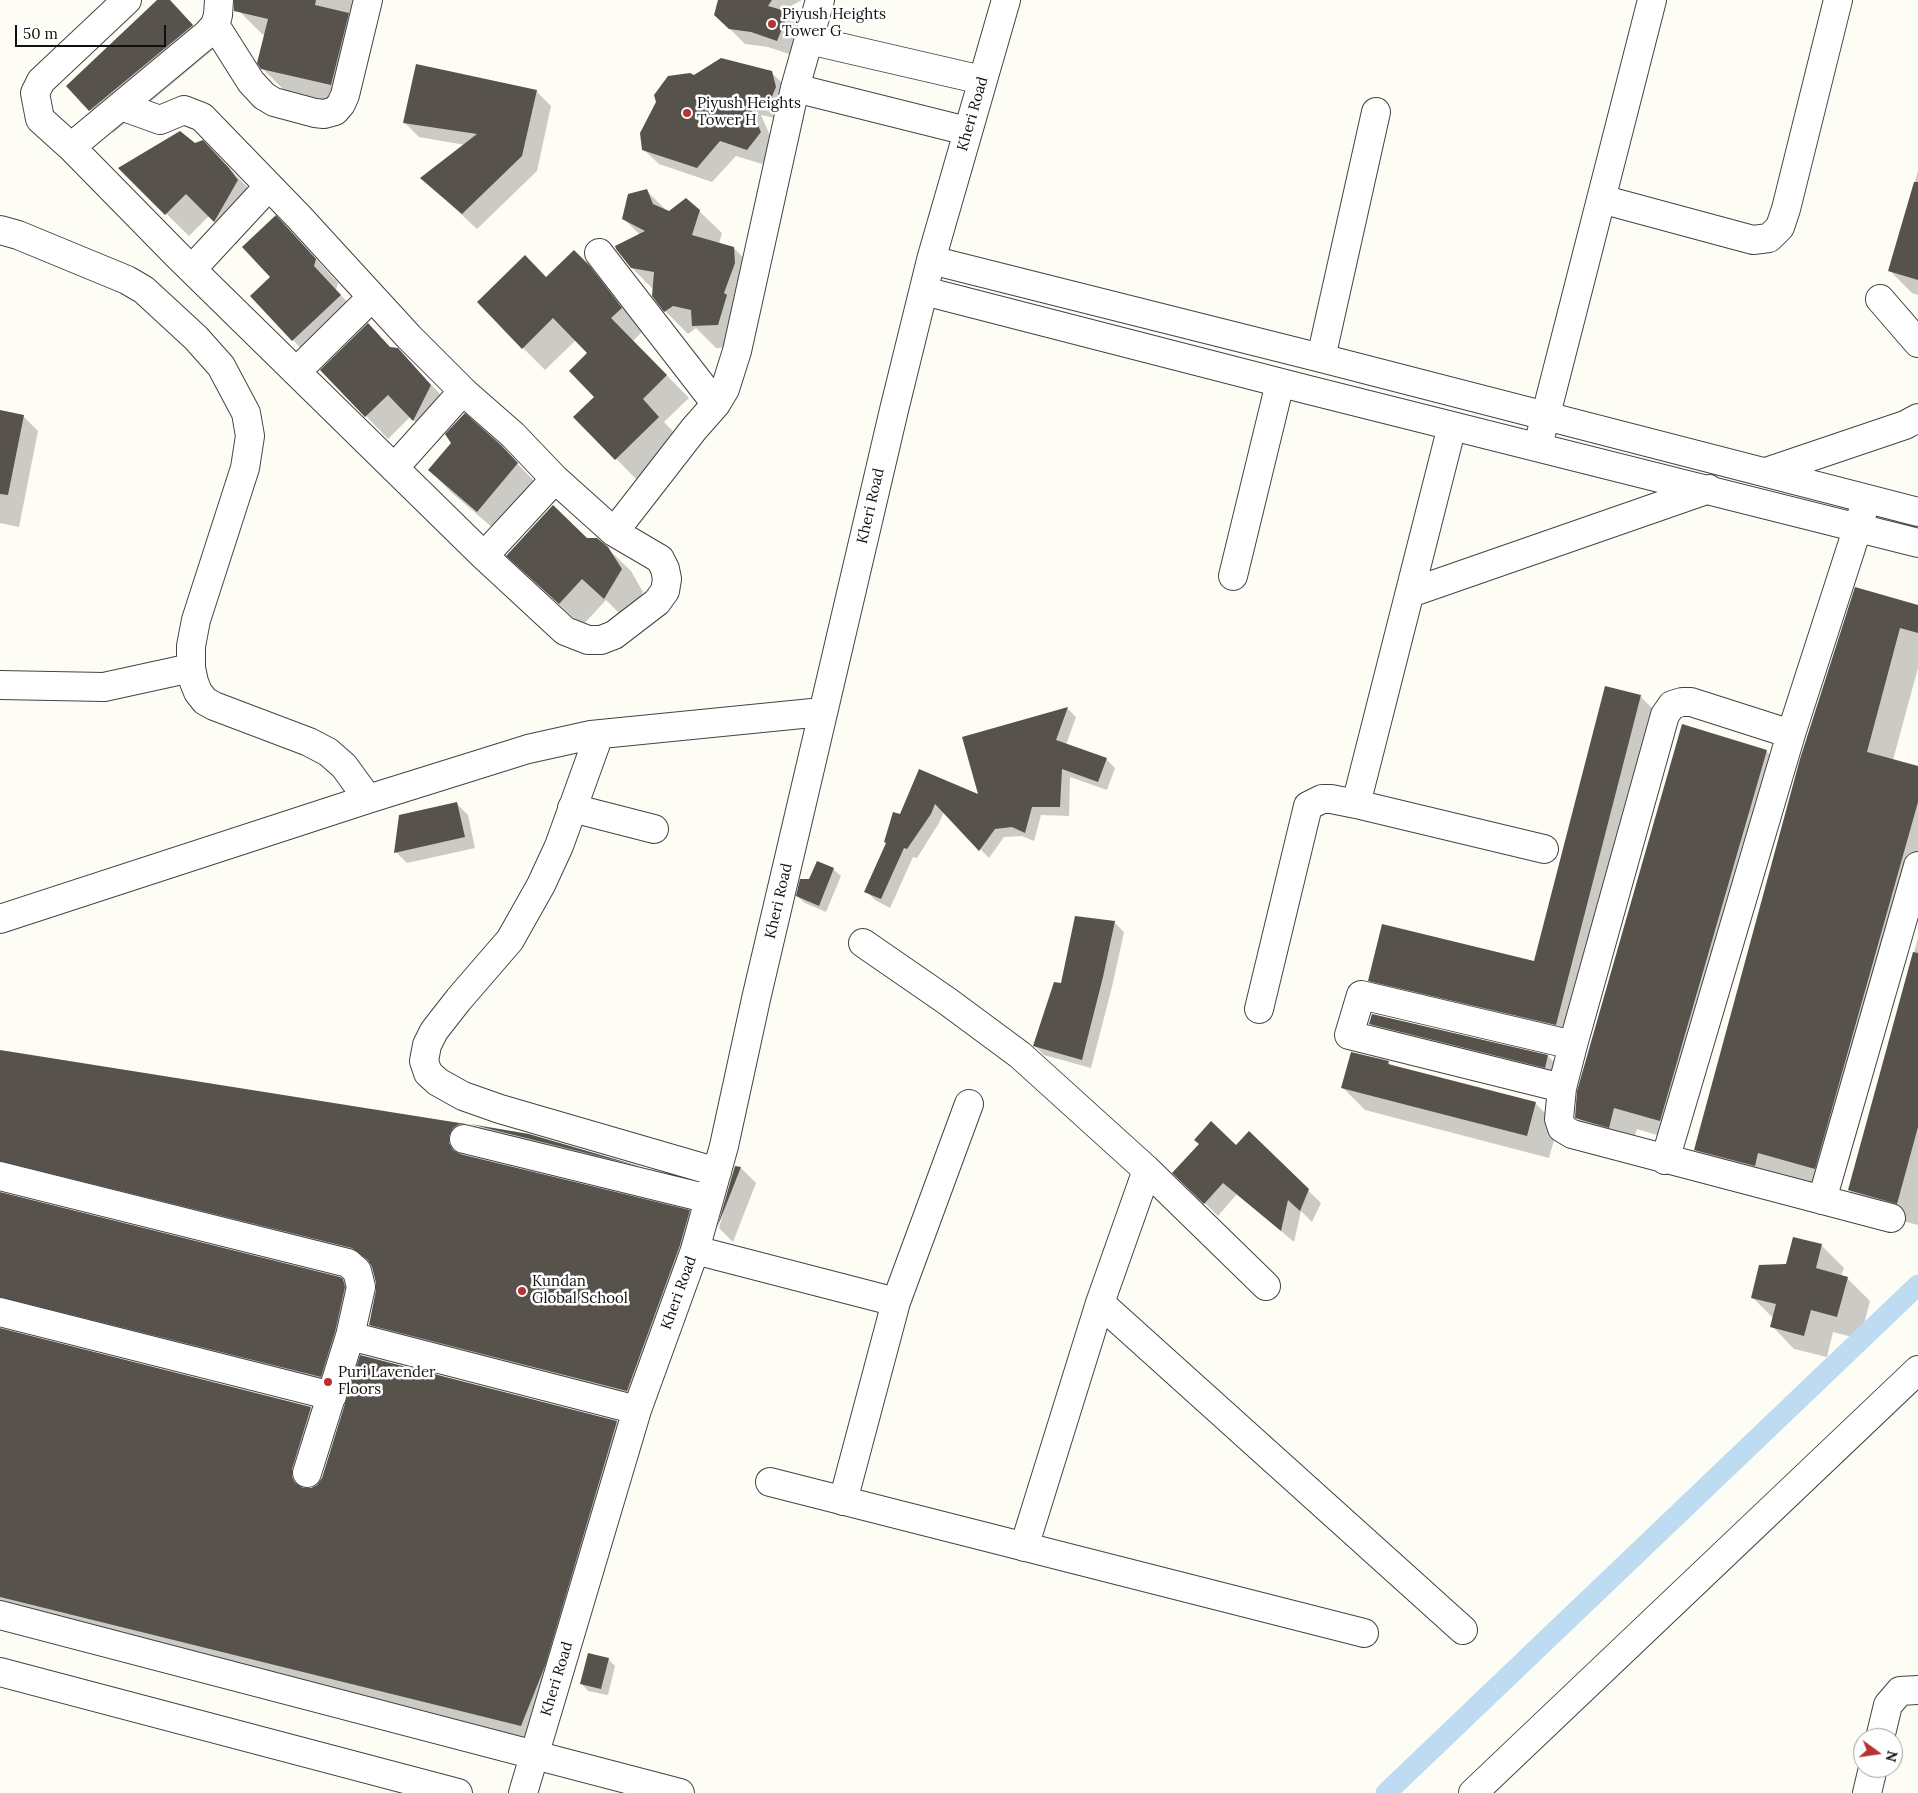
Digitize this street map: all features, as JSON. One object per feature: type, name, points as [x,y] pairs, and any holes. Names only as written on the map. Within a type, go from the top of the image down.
[{"type":"street","points":[[120,106],[160,120],[184,110],[202,117],[269,186],[408,337],[463,391],[512,435],[555,479],[614,532],[660,559],[666,569],[667,579],[665,591],[657,602],[614,635],[601,640],[588,640],[565,631],[484,556],[192,269],[71,146],[40,119],[35,94],[41,81],[126,0]]},
{"type":"street","points":[[217,12],[252,82],[264,96],[274,102],[324,114],[335,111],[342,104],[368,0]]},
{"type":"street","points":[[614,532],[694,429],[716,404],[725,389],[737,351],[795,88],[820,0]]},
{"type":"street","name":"Kheri Road","points":[[523,1793],[637,1410],[695,1250],[717,1172],[822,712],[894,410],[931,260],[1006,0]]},
{"type":"street","points":[[1537,447],[1652,0]]},
{"type":"street","points":[[1601,199],[1753,240],[1769,238],[1780,227],[1786,210],[1838,0]]},
{"type":"street","points":[[71,146],[207,34],[217,12]]},
{"type":"street","points":[[809,40],[982,80]]},
{"type":"street","points":[[795,88],[967,131]]},
{"type":"street","points":[[1321,358],[1376,112]]},
{"type":"street","points":[[192,269],[269,186]]},
{"type":"street","points":[[0,230],[18,235],[127,280],[144,290],[196,338],[221,366],[246,413],[250,436],[245,468],[196,620],[191,646],[191,668],[198,692],[214,706],[308,742],[328,752],[344,766],[368,799]]},
{"type":"street","points":[[599,253],[716,404]]},
{"type":"street","points":[[931,260],[1321,358],[1918,512]]},
{"type":"street","points":[[924,291],[1280,383],[1709,489],[1918,543]]},
{"type":"street","points":[[296,372],[372,297]]},
{"type":"street","points":[[1880,299],[1918,343]]},
{"type":"street","points":[[1233,576],[1280,383]]},
{"type":"street","points":[[394,468],[463,391]]},
{"type":"street","points":[[1766,472],[1904,425],[1918,418]]},
{"type":"street","points":[[1356,804],[1452,426]]},
{"type":"street","points":[[484,556],[555,479]]},
{"type":"street","points":[[1410,593],[1709,489]]},
{"type":"street","points":[[1665,1160],[1791,734],[1867,500]]},
{"type":"street","points":[[0,684],[104,687],[191,668]]},
{"type":"street","points":[[1791,734],[1691,702],[1672,705],[1665,715],[1573,1045],[1562,1088],[1559,1119],[1562,1128],[1572,1134],[1891,1218]]},
{"type":"street","points":[[0,919],[528,749],[598,735],[822,712]]},
{"type":"street","points":[[598,735],[559,846],[541,885],[510,940],[434,1031],[427,1045],[424,1061],[428,1073],[438,1082],[463,1096],[500,1109],[717,1172]]},
{"type":"street","points":[[1259,1008],[1308,806],[1322,800],[1331,799],[1544,849]]},
{"type":"street","points":[[572,808],[654,829]]},
{"type":"street","points":[[1822,1200],[1918,866]]},
{"type":"street","points":[[863,943],[948,1001],[1020,1055],[1147,1170],[1266,1286]]},
{"type":"street","points":[[1562,1088],[1349,1035],[1361,994],[1573,1045]]},
{"type":"street","points":[[843,1501],[896,1302],[970,1104]]},
{"type":"street","points":[[464,1139],[709,1199]]},
{"type":"street","points":[[1024,1547],[1100,1303],[1147,1170]]},
{"type":"street","points":[[0,1176],[348,1263],[357,1271],[361,1288],[350,1336],[307,1473]]},
{"type":"street","points":[[695,1250],[896,1302]]},
{"type":"street","points":[[1100,1303],[1463,1630]]},
{"type":"street","points":[[0,1312],[332,1396]]},
{"type":"street","points":[[350,1336],[637,1410]]},
{"type":"street","points":[[1473,1793],[1918,1370]]},
{"type":"street","points":[[770,1482],[1364,1633]]},
{"type":"street","points":[[0,1615],[680,1793]]},
{"type":"street","points":[[0,1672],[446,1791]]},
{"type":"street","points":[[1882,1728],[1888,1706],[1900,1691],[1918,1690]]},
{"type":"street","points":[[1867,1793],[1871,1778]]},
{"type":"building","points":[[157,0],[170,0],[193,25],[89,111],[66,86]]},
{"type":"building","points":[[234,0],[316,0],[315,5],[349,13],[331,85],[261,69],[257,63],[268,19],[234,11]]},
{"type":"building","name":"Piyush Heights Tower G","points":[[718,0],[772,0],[768,6],[789,12],[777,41],[751,32],[729,29],[714,15]]},
{"type":"building","name":"Piyush Heights Tower H","points":[[721,58],[772,71],[776,87],[768,106],[747,101],[761,132],[747,150],[720,141],[697,168],[642,150],[640,133],[656,102],[654,95],[668,76],[690,73],[694,75]]},
{"type":"building","points":[[416,64],[537,90],[522,156],[462,214],[420,178],[477,134],[403,123]]},
{"type":"building","points":[[180,131],[195,143],[203,140],[238,180],[214,222],[186,194],[165,215],[118,168]]},
{"type":"building","points":[[1914,182],[1918,182],[1918,280],[1888,271]]},
{"type":"building","points":[[647,189],[653,204],[669,211],[686,198],[700,210],[692,235],[734,247],[735,263],[724,293],[727,295],[718,325],[692,326],[691,310],[673,306],[664,312],[652,296],[654,272],[631,268],[616,249],[615,246],[645,231],[622,219],[628,194]]},
{"type":"building","points":[[276,215],[316,259],[314,266],[341,295],[292,341],[250,296],[270,277],[242,247]]},
{"type":"building","points":[[574,250],[590,266],[622,308],[611,318],[667,375],[643,399],[659,417],[615,460],[573,417],[594,397],[569,371],[587,353],[553,318],[522,349],[477,302],[525,255],[546,277]]},
{"type":"building","points":[[368,323],[390,347],[398,348],[431,385],[413,421],[388,395],[365,417],[320,370]]},
{"type":"building","points":[[0,410],[24,415],[8,495],[0,494]]},
{"type":"building","points":[[465,413],[518,463],[477,512],[428,470],[451,443],[445,434]]},
{"type":"building","points":[[553,505],[587,538],[597,538],[608,547],[622,569],[604,599],[582,579],[559,604],[506,556]]},
{"type":"building","points":[[1855,587],[1918,605],[1918,633],[1900,628],[1867,752],[1918,766],[1918,802],[1815,1169],[1758,1153],[1755,1166],[1694,1150],[1800,759]]},
{"type":"building","points":[[1605,686],[1641,695],[1556,1025],[1368,981],[1382,924],[1534,961]]},
{"type":"building","points":[[1068,707],[1056,740],[1107,758],[1098,782],[1062,769],[1060,807],[1032,807],[1025,833],[1012,827],[995,829],[979,851],[935,804],[931,814],[907,849],[904,848],[881,899],[864,892],[886,843],[884,842],[893,812],[900,814],[919,769],[978,794],[962,737]]},
{"type":"building","points":[[1682,724],[1767,750],[1660,1121],[1614,1108],[1609,1128],[1575,1118],[1577,1091]]},
{"type":"building","points":[[457,802],[465,837],[394,853],[399,815]]},
{"type":"building","points":[[817,861],[834,868],[819,906],[796,896],[800,879],[809,879]]},
{"type":"building","points":[[1075,916],[1115,921],[1082,1060],[1033,1046],[1054,982],[1061,983]]},
{"type":"building","points":[[1913,952],[1918,953],[1918,1127],[1897,1204],[1848,1190]]},
{"type":"building","points":[[1372,1014],[1548,1055],[1545,1068],[1369,1024]]},
{"type":"building","points":[[0,1050],[466,1124],[459,1124],[453,1128],[449,1136],[449,1143],[453,1150],[460,1154],[690,1210],[680,1245],[627,1391],[369,1325],[376,1283],[368,1260],[352,1248],[0,1161]]},
{"type":"building","points":[[1351,1052],[1389,1061],[1388,1064],[1536,1102],[1527,1136],[1341,1088]]},
{"type":"building","points":[[1211,1121],[1236,1145],[1249,1131],[1309,1189],[1300,1211],[1288,1200],[1281,1231],[1223,1183],[1204,1204],[1172,1173],[1199,1144],[1194,1140]]},
{"type":"building","points":[[470,1124],[529,1134],[642,1167]]},
{"type":"building","points":[[735,1166],[741,1167],[717,1228],[732,1176]]},
{"type":"building","points":[[0,1192],[340,1277],[343,1279],[345,1287],[335,1332],[321,1377],[0,1297]]},
{"type":"building","points":[[1793,1237],[1822,1244],[1816,1268],[1848,1277],[1837,1317],[1811,1310],[1804,1336],[1770,1327],[1776,1304],[1751,1298],[1759,1265],[1786,1264]]},
{"type":"building","points":[[0,1328],[311,1407],[292,1469],[292,1477],[295,1483],[303,1488],[311,1488],[317,1485],[322,1478],[360,1355],[617,1421],[545,1666],[521,1726],[0,1597]]},
{"type":"building","points":[[588,1653],[609,1658],[601,1689],[580,1684]]},
{"type":"waterway","points":[[1386,1793],[1918,1285]]},
{"type":"place","name":"Piyush Heights Tower G","points":[[772,24]]},
{"type":"place","name":"Piyush Heights Tower H","points":[[687,113]]},
{"type":"place","name":"Kundan Global School","points":[[522,1291]]},
{"type":"place","name":"Puri Lavender Floors","points":[[328,1382]]}]
